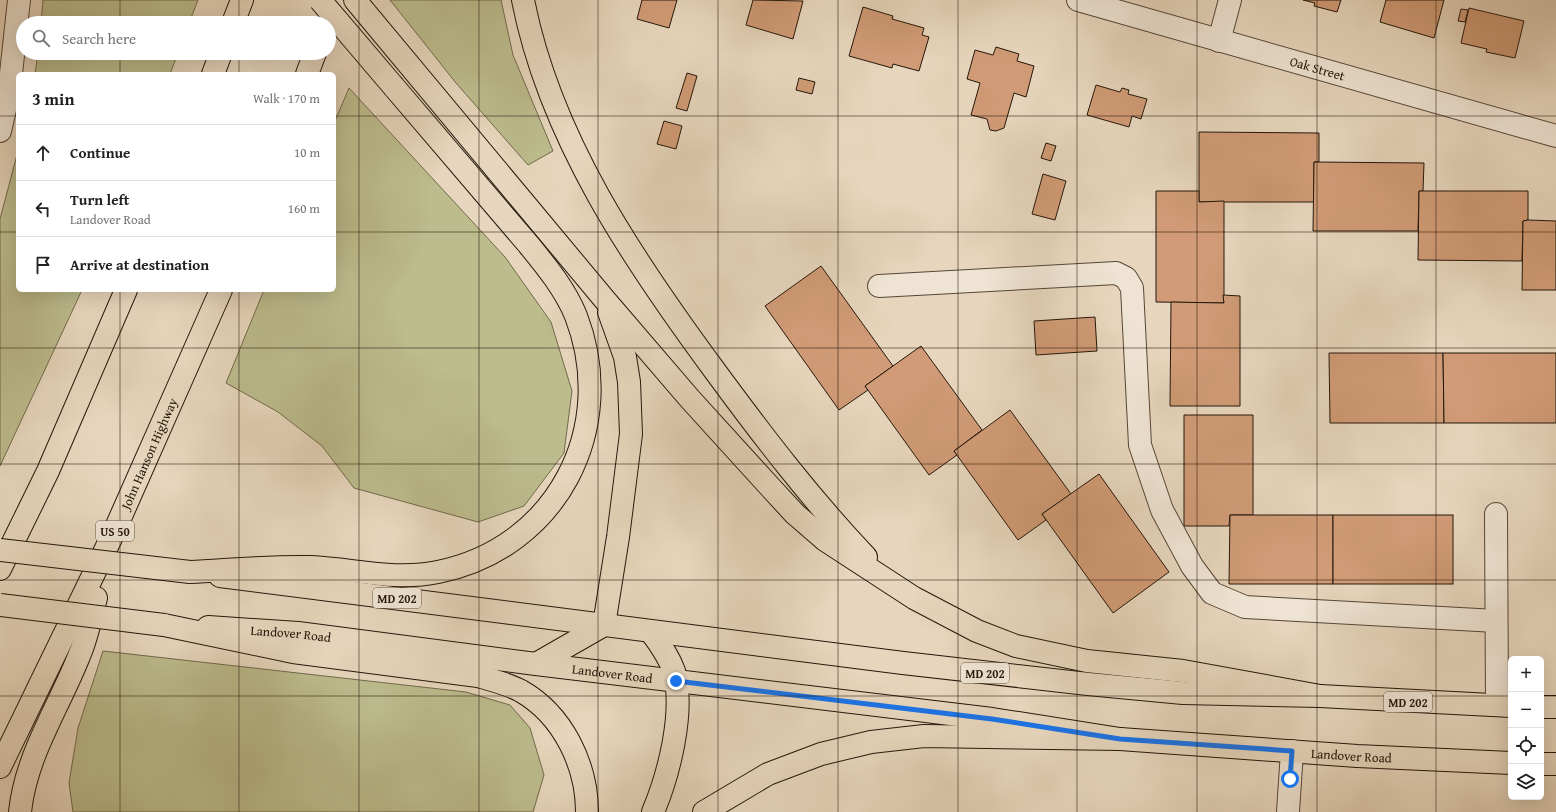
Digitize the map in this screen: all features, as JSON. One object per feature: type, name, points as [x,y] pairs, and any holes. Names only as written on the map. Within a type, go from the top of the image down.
[{"type":"main road","points":[[236,16],[242,0]]},
{"type":"main road","points":[[320,0],[334,16]]},
{"type":"main road","points":[[328,16],[334,0]]},
{"type":"main road","points":[[355,0],[605,300],[726,440],[795,514],[825,540],[914,598],[977,631],[1016,646],[1087,661],[1183,671],[1320,696]]},
{"type":"main road","points":[[523,0],[537,58],[567,131],[588,176],[635,256],[697,346],[770,444],[835,524],[888,581]]},
{"type":"main road","points":[[190,572],[312,567],[392,576],[417,575],[458,568],[490,555],[509,543],[528,528],[553,500],[575,466],[584,441],[588,419],[590,374],[582,334],[568,299],[546,266],[528,244],[336,19]]},
{"type":"main road","points":[[214,72],[218,60]]},
{"type":"main road","points":[[308,72],[312,60]]},
{"type":"main road","points":[[0,568],[54,457],[125,292]]},
{"type":"main road","name":"John Hanson Highway","points":[[0,767],[114,532],[220,292]]},
{"type":"main road","points":[[536,664],[604,625],[618,538],[631,434],[629,382],[625,357],[605,300]]},
{"type":"main road","points":[[20,812],[22,794],[41,735],[80,656],[114,532]]},
{"type":"main road","name":"MD 202","points":[[0,550],[190,572],[910,664],[1183,693],[1320,696],[1504,706]]},
{"type":"main road","name":"Landover Road","points":[[0,605],[164,625],[298,633],[536,664],[992,719],[1120,739],[1292,751],[1508,763]]},
{"type":"main road","points":[[164,625],[293,652],[478,676],[496,681],[521,691],[542,706],[554,719],[567,739],[583,773],[587,794],[587,812]]},
{"type":"main road","points":[[651,632],[667,656],[676,681],[676,721],[671,751],[664,785],[653,812]]},
{"type":"main road","points":[[1544,707],[1556,707]]},
{"type":"main road","points":[[704,812],[741,789],[787,766],[821,754],[871,742],[924,736],[1120,739]]},
{"type":"main road","points":[[1544,764],[1556,764]]},
{"type":"street","points":[[17,16],[19,0]]},
{"type":"street","name":"Oak Street","points":[[1078,0],[1556,136]]},
{"type":"street","points":[[1219,40],[1230,0]]},
{"type":"street","points":[[0,131],[8,92],[16,25]]},
{"type":"street","points":[[879,286],[1116,273],[1126,278],[1132,288],[1140,445],[1162,510],[1192,566],[1212,592],[1245,607],[1496,621]]},
{"type":"street","points":[[1496,514],[1496,621],[1504,706]]},
{"type":"street","points":[[1288,812],[1292,751]]},
{"type":"green space","points":[[43,0],[198,0],[192,16],[42,16]]},
{"type":"green space","points":[[390,0],[501,0],[513,55],[553,151],[528,165],[456,83]]},
{"type":"green space","points":[[37,60],[175,60],[171,72],[35,72]]},
{"type":"green space","points":[[349,88],[505,257],[551,322],[572,391],[564,453],[524,506],[478,522],[354,488],[322,446],[278,412],[226,383],[263,292],[336,292],[336,118]]},
{"type":"green space","points":[[16,159],[16,292],[81,292],[0,466],[0,219]]},
{"type":"green space","points":[[103,651],[466,692],[510,705],[530,728],[544,775],[533,812],[73,812],[69,783],[78,728]]},
{"type":"building","points":[[642,0],[677,0],[669,28],[637,19]]},
{"type":"building","points":[[753,0],[803,1],[793,39],[746,25]]},
{"type":"building","points":[[1303,0],[1341,0],[1337,12],[1314,6],[1315,3]]},
{"type":"building","points":[[1386,0],[1444,0],[1434,38],[1380,22]]},
{"type":"building","points":[[863,7],[893,16],[892,19],[924,28],[922,35],[929,37],[919,71],[893,64],[892,68],[849,56]]},
{"type":"building","points":[[1469,8],[1524,21],[1515,58],[1486,52],[1487,49],[1461,43]]},
{"type":"building","points":[[1461,9],[1468,10],[1465,22],[1458,21]]},
{"type":"building","points":[[996,47],[1019,54],[1017,61],[1034,66],[1026,97],[1014,93],[1004,128],[996,131],[990,130],[987,119],[971,115],[980,83],[967,79],[975,50],[993,55]]},
{"type":"building","points":[[687,73],[697,76],[687,111],[676,108]]},
{"type":"building","points":[[799,78],[815,82],[812,94],[796,90]]},
{"type":"building","points":[[1096,85],[1120,92],[1122,88],[1129,90],[1128,94],[1147,99],[1141,119],[1132,116],[1129,127],[1087,115]]},
{"type":"building","points":[[664,121],[682,126],[676,149],[657,144]]},
{"type":"building","points":[[1199,132],[1319,133],[1319,162],[1314,162],[1314,202],[1199,202]]},
{"type":"building","points":[[1046,143],[1056,146],[1051,161],[1041,158]]},
{"type":"building","points":[[1314,162],[1424,163],[1423,191],[1419,191],[1418,231],[1313,231]]},
{"type":"building","points":[[1043,174],[1066,181],[1055,220],[1032,214]]},
{"type":"building","points":[[1156,191],[1199,191],[1199,202],[1224,201],[1224,303],[1156,302]]},
{"type":"building","points":[[1419,191],[1528,191],[1528,220],[1523,221],[1522,261],[1418,260]]},
{"type":"building","points":[[1523,221],[1556,221],[1556,290],[1522,290]]},
{"type":"building","points":[[821,266],[893,366],[865,386],[868,390],[839,410],[765,306]]},
{"type":"building","points":[[1223,295],[1240,296],[1240,406],[1170,406],[1171,302],[1224,303]]},
{"type":"building","points":[[1095,317],[1097,351],[1036,355],[1034,321]]},
{"type":"building","points":[[921,346],[982,430],[954,451],[957,455],[929,475],[865,386]]},
{"type":"building","points":[[1329,353],[1443,353],[1444,423],[1330,423]]},
{"type":"building","points":[[1443,353],[1556,353],[1556,423],[1444,423]]},
{"type":"building","points":[[1010,410],[1071,494],[1042,514],[1046,520],[1018,540],[954,451]]},
{"type":"building","points":[[1184,415],[1253,415],[1253,515],[1230,515],[1229,526],[1184,526]]},
{"type":"building","points":[[1099,474],[1169,572],[1113,613],[1042,514]]},
{"type":"building","points":[[1230,515],[1333,515],[1333,584],[1229,584]]},
{"type":"building","points":[[1333,515],[1453,515],[1453,584],[1333,584]]},
{"type":"route","points":[[676,681],[992,719],[1120,739],[1292,751],[1290,779]]}]
